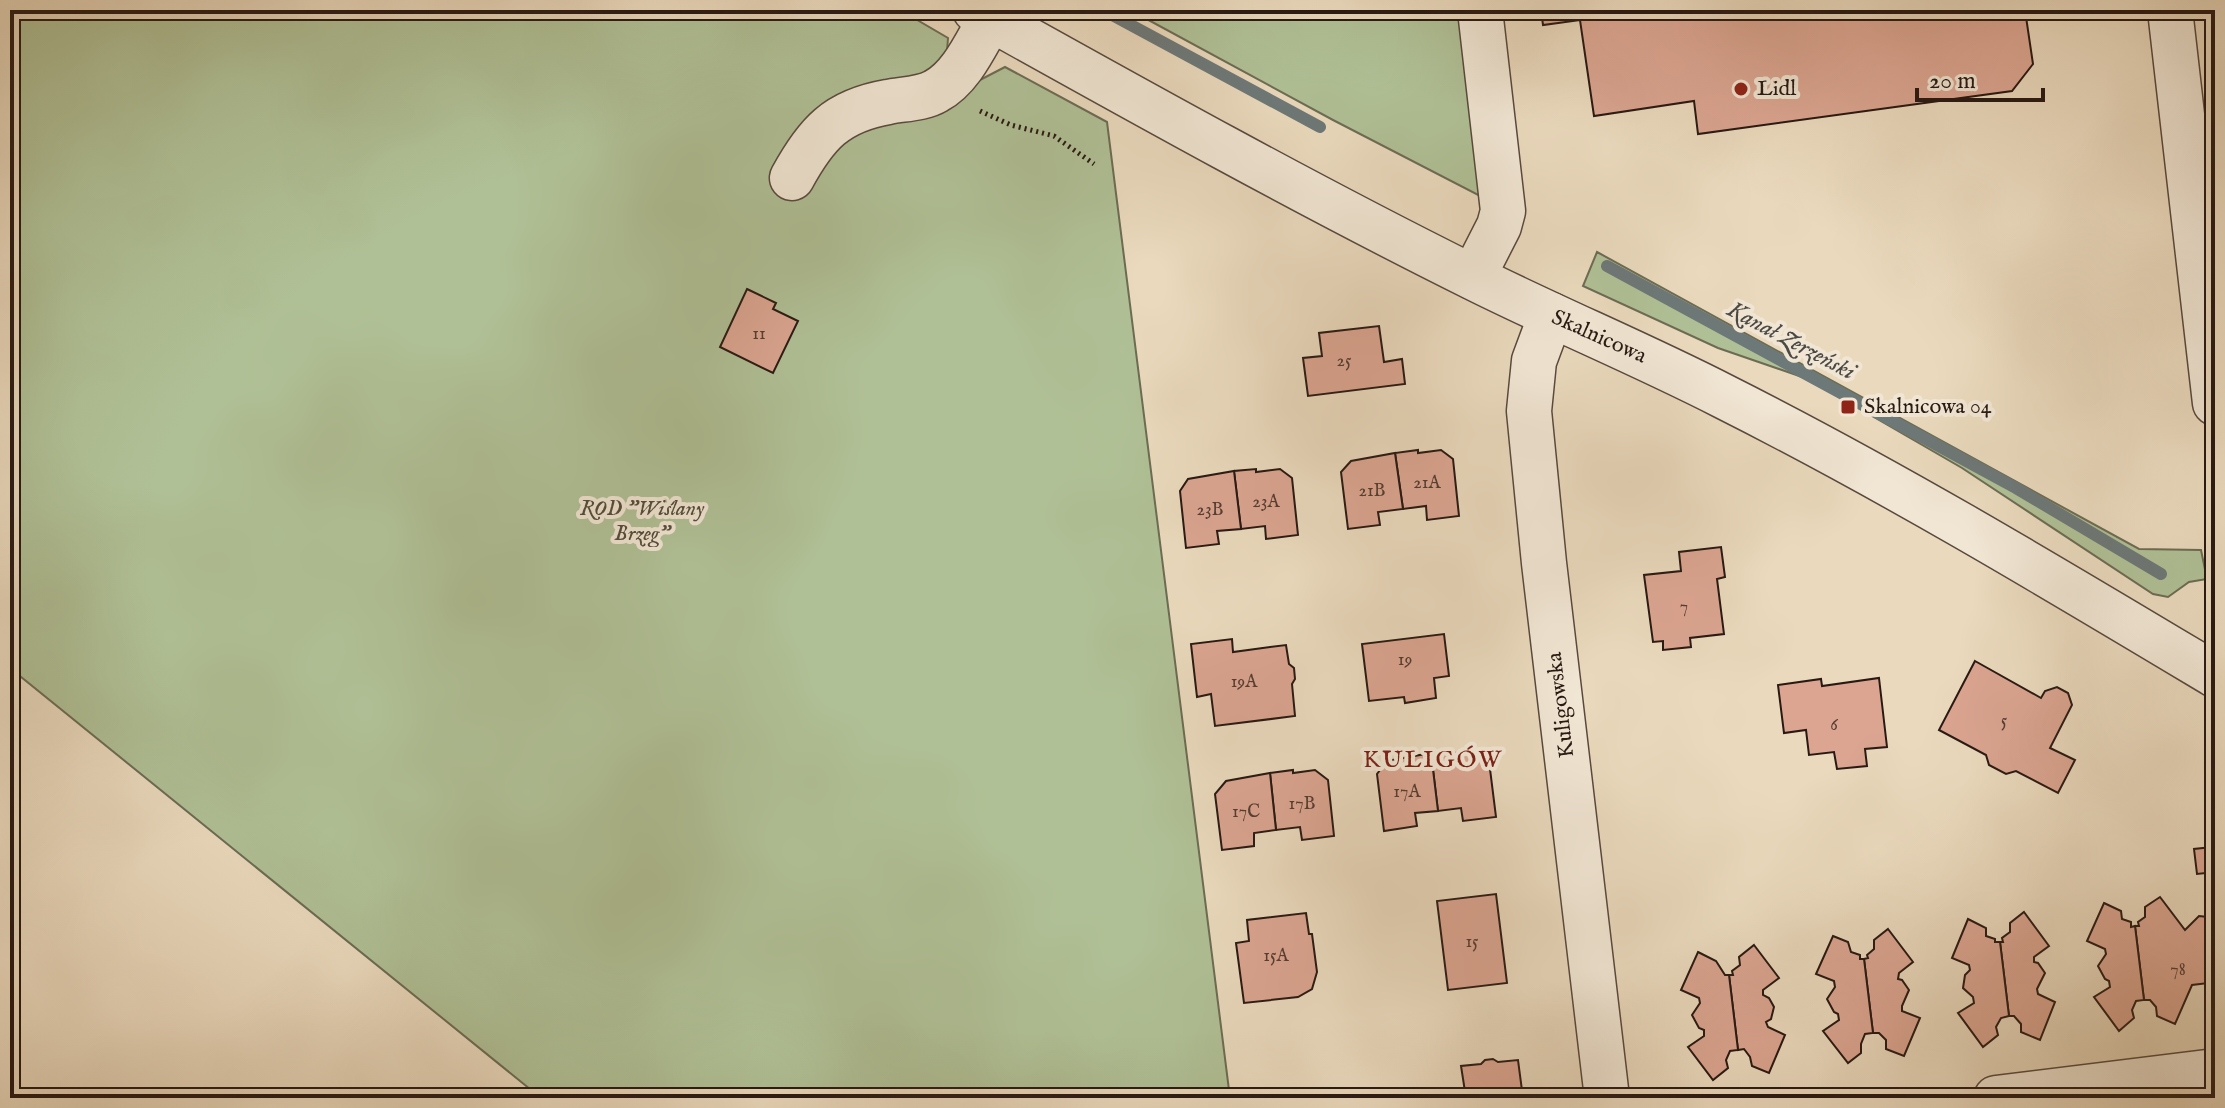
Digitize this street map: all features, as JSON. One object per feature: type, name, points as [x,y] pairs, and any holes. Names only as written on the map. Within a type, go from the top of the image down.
[{"type":"street","points":[[1473,277],[1499,226],[1503,211],[1480,10]]},
{"type":"street","points":[[2170,10],[2215,403]]},
{"type":"street","points":[[792,178],[811,143],[857,109],[935,92],[959,72],[983,14]]},
{"type":"street","name":"Skalnicowa","points":[[983,14],[1473,277],[1684,376],[1818,446],[2049,574],[2215,675]]},
{"type":"street","name":"Kuligowska","points":[[1551,315],[1534,361],[1529,411],[1607,1098]]},
{"type":"street","points":[[1996,1098],[2215,1071]]},
{"type":"path","points":[[935,92],[1011,125],[1054,136],[1094,164]]},
{"type":"green space","name":"ROD \"Wiślany Brzeg\"","points":[[10,10],[900,10],[948,38],[946,64],[978,81],[1005,67],[1107,122],[1230,1098],[541,1098],[10,668]]},
{"type":"green space","points":[[1130,10],[1461,10],[1484,198],[1333,120]]},
{"type":"green space","points":[[1597,252],[2139,549],[2201,550],[2207,579],[2189,582],[2168,597],[2153,594],[1962,468],[1808,379],[1718,348],[1583,286]]},
{"type":"building","points":[[1541,10],[2025,10],[2033,64],[2012,91],[1698,134],[1694,101],[1594,116],[1580,20],[1543,25]]},
{"type":"building","points":[[747,289],[776,303],[773,309],[798,321],[773,373],[720,347]]},
{"type":"building","points":[[1379,326],[1384,362],[1402,359],[1405,384],[1308,396],[1303,358],[1322,356],[1319,333]]},
{"type":"building","points":[[1418,450],[1418,453],[1441,450],[1453,459],[1459,516],[1427,520],[1426,506],[1403,509],[1395,453]]},
{"type":"building","points":[[1395,453],[1403,509],[1378,512],[1380,525],[1348,529],[1341,472],[1351,461]]},
{"type":"building","points":[[1256,469],[1256,472],[1280,469],[1292,478],[1298,535],[1266,539],[1265,526],[1241,529],[1234,471]]},
{"type":"building","points":[[1234,471],[1241,529],[1217,531],[1219,544],[1186,548],[1180,491],[1188,479]]},
{"type":"building","points":[[1721,547],[1725,577],[1717,579],[1724,634],[1690,638],[1691,647],[1663,650],[1663,641],[1653,642],[1644,575],[1681,571],[1679,552]]},
{"type":"building","points":[[1444,634],[1449,676],[1434,678],[1436,698],[1405,703],[1404,697],[1369,701],[1362,644]]},
{"type":"building","points":[[1232,639],[1233,652],[1286,645],[1289,664],[1294,668],[1295,716],[1215,726],[1211,694],[1197,697],[1191,644]]},
{"type":"building","points":[[1975,661],[2041,698],[2045,691],[2057,687],[2068,693],[2072,705],[2050,748],[2075,760],[2058,793],[2016,771],[2006,774],[1989,765],[1986,755],[1939,730]]},
{"type":"building","points":[[1879,678],[1887,747],[1865,749],[1867,766],[1837,769],[1834,752],[1809,755],[1806,730],[1784,733],[1778,685],[1821,679],[1822,686]]},
{"type":"building","points":[[1476,751],[1489,761],[1496,817],[1463,821],[1461,808],[1438,811],[1431,753]]},
{"type":"building","points":[[1431,753],[1438,811],[1415,813],[1417,826],[1384,831],[1377,774],[1387,761]]},
{"type":"building","points":[[1293,770],[1293,773],[1315,770],[1328,780],[1334,836],[1302,840],[1300,827],[1276,830],[1270,773]]},
{"type":"building","points":[[1270,773],[1276,830],[1254,833],[1254,846],[1222,850],[1215,794],[1226,781]]},
{"type":"building","points":[[2212,847],[2215,872],[2197,874],[2194,849]]},
{"type":"building","points":[[1496,894],[1507,983],[1448,990],[1437,901]]},
{"type":"building","points":[[2160,897],[2185,930],[2199,916],[2208,917],[2211,922],[2215,956],[2215,1033],[2208,983],[2192,985],[2175,1024],[2157,1016],[2156,1007],[2150,1000],[2144,1000],[2135,926],[2139,926],[2138,922],[2145,917],[2145,907]]},
{"type":"building","points":[[2104,903],[2121,911],[2122,919],[2131,922],[2131,927],[2135,926],[2144,1000],[2136,1001],[2132,1010],[2134,1018],[2119,1031],[2094,997],[2110,987],[2098,966],[2106,954],[2105,949],[2087,941]]},
{"type":"building","points":[[2024,912],[2049,946],[2034,957],[2034,962],[2045,973],[2037,989],[2038,994],[2055,1002],[2040,1040],[2021,1032],[2021,1024],[2014,1016],[2009,1016],[2000,942],[2010,932],[2010,923]]},
{"type":"building","points":[[1306,913],[1317,972],[1312,989],[1298,997],[1244,1003],[1236,943],[1249,941],[1247,920]]},
{"type":"building","points":[[1968,919],[1986,928],[1986,936],[2000,942],[2009,1016],[2001,1018],[1996,1027],[1998,1035],[1983,1047],[1958,1013],[1974,1003],[1973,997],[1963,988],[1969,965],[1952,958]]},
{"type":"building","points":[[1888,929],[1913,962],[1899,973],[1898,979],[1909,990],[1902,1011],[1920,1018],[1904,1056],[1886,1049],[1886,1040],[1879,1033],[1873,1033],[1864,959],[1874,949],[1874,940]]},
{"type":"building","points":[[1833,936],[1848,942],[1851,952],[1864,959],[1873,1033],[1865,1034],[1861,1053],[1848,1063],[1823,1031],[1839,1020],[1827,999],[1835,987],[1834,981],[1816,974]]},
{"type":"building","points":[[1754,945],[1779,978],[1763,990],[1763,995],[1774,1007],[1771,1019],[1766,1022],[1768,1027],[1785,1035],[1769,1073],[1752,1066],[1744,1049],[1738,1050],[1729,975],[1733,975],[1732,971],[1740,965],[1739,957]]},
{"type":"building","points":[[1698,952],[1716,961],[1725,975],[1729,975],[1738,1050],[1730,1051],[1726,1060],[1728,1068],[1713,1080],[1688,1047],[1704,1036],[1704,1030],[1699,1028],[1692,1015],[1700,1003],[1699,998],[1681,990]]},
{"type":"building","points":[[1493,1059],[1498,1062],[1518,1060],[1523,1098],[1466,1098],[1461,1066]]},
{"type":"waterway","name":"Kanał Zerzeński","points":[[1103,10],[1320,127]]},
{"type":"waterway","name":"Kanał Zerzeński","points":[[1607,266],[2016,488],[2161,574]]},
{"type":"place","name":"Lidl","points":[[1741,89]]},
{"type":"place","name":"Skalnicowa 04","points":[[1848,407]]},
{"type":"district","name":"KULIGÓW","points":[[1433,760]]}]
